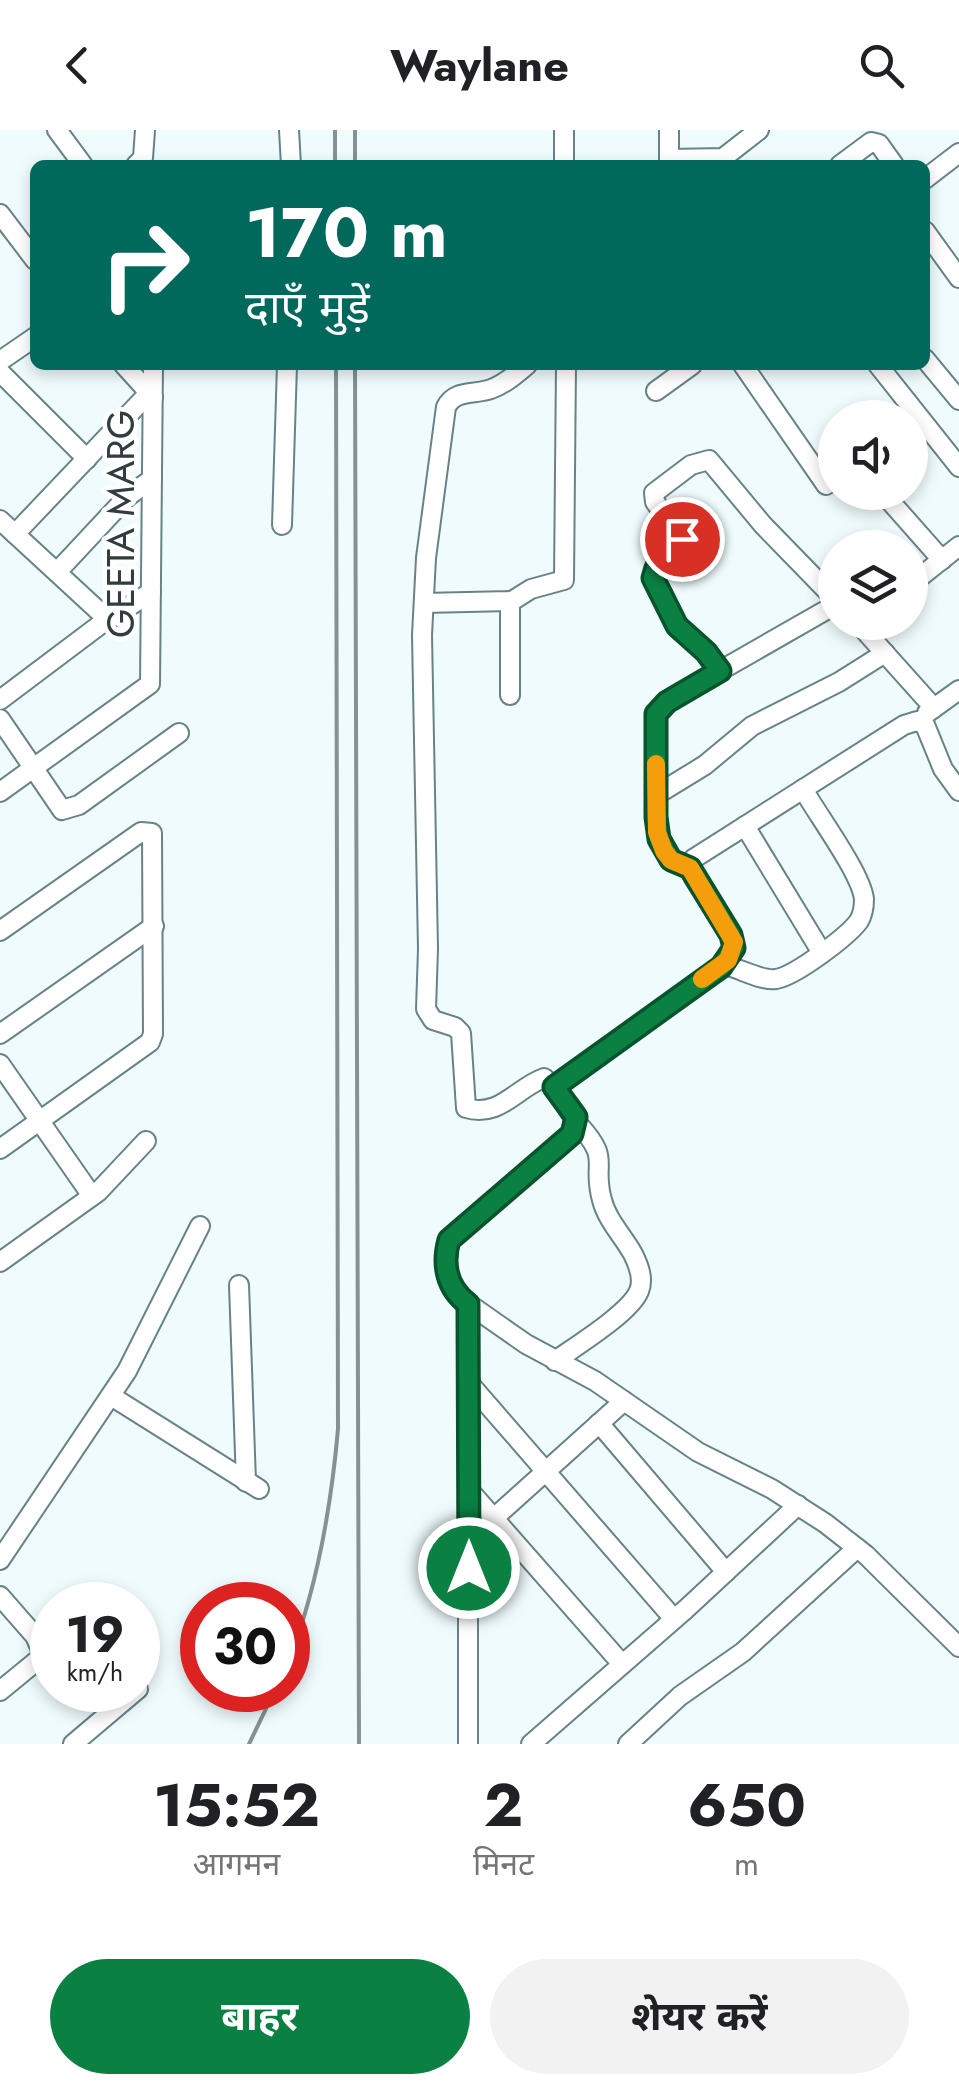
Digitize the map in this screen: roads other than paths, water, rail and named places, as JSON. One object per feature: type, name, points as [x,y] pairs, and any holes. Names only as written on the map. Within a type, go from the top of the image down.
[{"type":"street","points":[[57,130],[78,160]]},
{"type":"street","points":[[141,160],[145,130]]},
{"type":"street","points":[[289,130],[292,160]]},
{"type":"street","points":[[564,130],[564,160]]},
{"type":"street","points":[[668,130],[669,160]]},
{"type":"street","points":[[696,160],[723,158],[759,130]]},
{"type":"street","points":[[847,160],[875,142],[890,160]]},
{"type":"street","points":[[930,175],[959,153]]},
{"type":"street","points":[[0,214],[30,246]]},
{"type":"street","points":[[930,238],[959,278]]},
{"type":"street","points":[[0,360],[30,339]]},
{"type":"street","points":[[930,365],[959,400]]},
{"type":"street","points":[[15,534],[151,395],[128,370]]},
{"type":"street","name":"GEETA MARG","points":[[33,769],[150,684],[153,370]]},
{"type":"street","points":[[282,525],[288,370]]},
{"type":"street","points":[[521,370],[488,390],[450,399],[446,407],[424,603],[426,1009],[433,1020],[456,1027],[461,1033],[464,1098],[470,1110],[500,1107],[540,1078],[548,1079],[599,1153],[602,1204],[634,1256],[640,1290],[629,1305],[556,1361]]},
{"type":"street","points":[[424,603],[510,601],[531,589],[558,583],[565,573],[566,370]]},
{"type":"street","points":[[656,391],[685,370]]},
{"type":"street","points":[[746,370],[818,473]]},
{"type":"street","points":[[882,370],[906,400]]},
{"type":"street","points":[[0,372],[87,459]]},
{"type":"street","points":[[928,427],[959,467]]},
{"type":"street","points":[[720,671],[706,652],[677,626],[653,578],[656,568],[684,541],[653,497],[669,479],[700,460],[709,460],[818,584]]},
{"type":"street","points":[[57,572],[117,507],[152,479]]},
{"type":"street","points":[[898,510],[942,560]]},
{"type":"street","points":[[0,520],[90,606],[109,618]]},
{"type":"street","points":[[928,571],[959,546]]},
{"type":"street","points":[[0,700],[109,618],[151,592]]},
{"type":"street","points":[[510,601],[510,694]]},
{"type":"street","points":[[554,1087],[724,964],[732,954],[734,942],[690,868],[671,860],[657,832],[656,714],[667,702],[818,612]]},
{"type":"street","points":[[874,640],[934,708]]},
{"type":"street","points":[[656,795],[705,766],[752,726],[886,654]]},
{"type":"street","points":[[690,868],[692,859],[959,690]]},
{"type":"street","points":[[0,719],[58,806],[70,810],[179,733]]},
{"type":"street","points":[[917,720],[925,724],[943,769],[959,791]]},
{"type":"street","points":[[0,792],[33,769]]},
{"type":"street","points":[[724,964],[777,979],[822,953],[857,924],[863,914],[864,900],[854,875],[802,790]]},
{"type":"street","points":[[746,826],[822,953]]},
{"type":"street","points":[[0,931],[140,832],[149,830],[154,846],[150,1042],[0,1149]]},
{"type":"street","points":[[0,1034],[154,926]]},
{"type":"street","points":[[0,1064],[92,1196]]},
{"type":"street","points":[[577,1123],[560,1146],[449,1240],[447,1274],[455,1293],[698,1452],[798,1505],[857,1548],[959,1647]]},
{"type":"street","points":[[0,1262],[92,1196],[146,1141]]},
{"type":"street","points":[[0,1560],[111,1396],[200,1226]]},
{"type":"street","points":[[111,1396],[253,1486],[239,1285]]},
{"type":"street","points":[[468,1304],[468,1744]]},
{"type":"street","points":[[468,1382],[674,1620]]},
{"type":"street","points":[[494,1518],[624,1401]]},
{"type":"street","points":[[599,1423],[726,1572]]},
{"type":"street","points":[[468,1489],[622,1664]]},
{"type":"street","points":[[531,1744],[798,1505]]},
{"type":"street","points":[[628,1744],[680,1696],[757,1640],[857,1548]]},
{"type":"street","points":[[0,1596],[36,1636],[42,1652],[39,1659],[0,1691]]},
{"type":"street","points":[[73,1744],[111,1712]]},
{"type":"railway","points":[[335,130],[335,160]]},
{"type":"railway","points":[[355,130],[355,160]]},
{"type":"railway","points":[[310,1594],[321,1548],[338,1429],[336,370]]},
{"type":"railway","points":[[355,370],[359,1744]]},
{"type":"railway","points":[[249,1744],[264,1712]]}]
